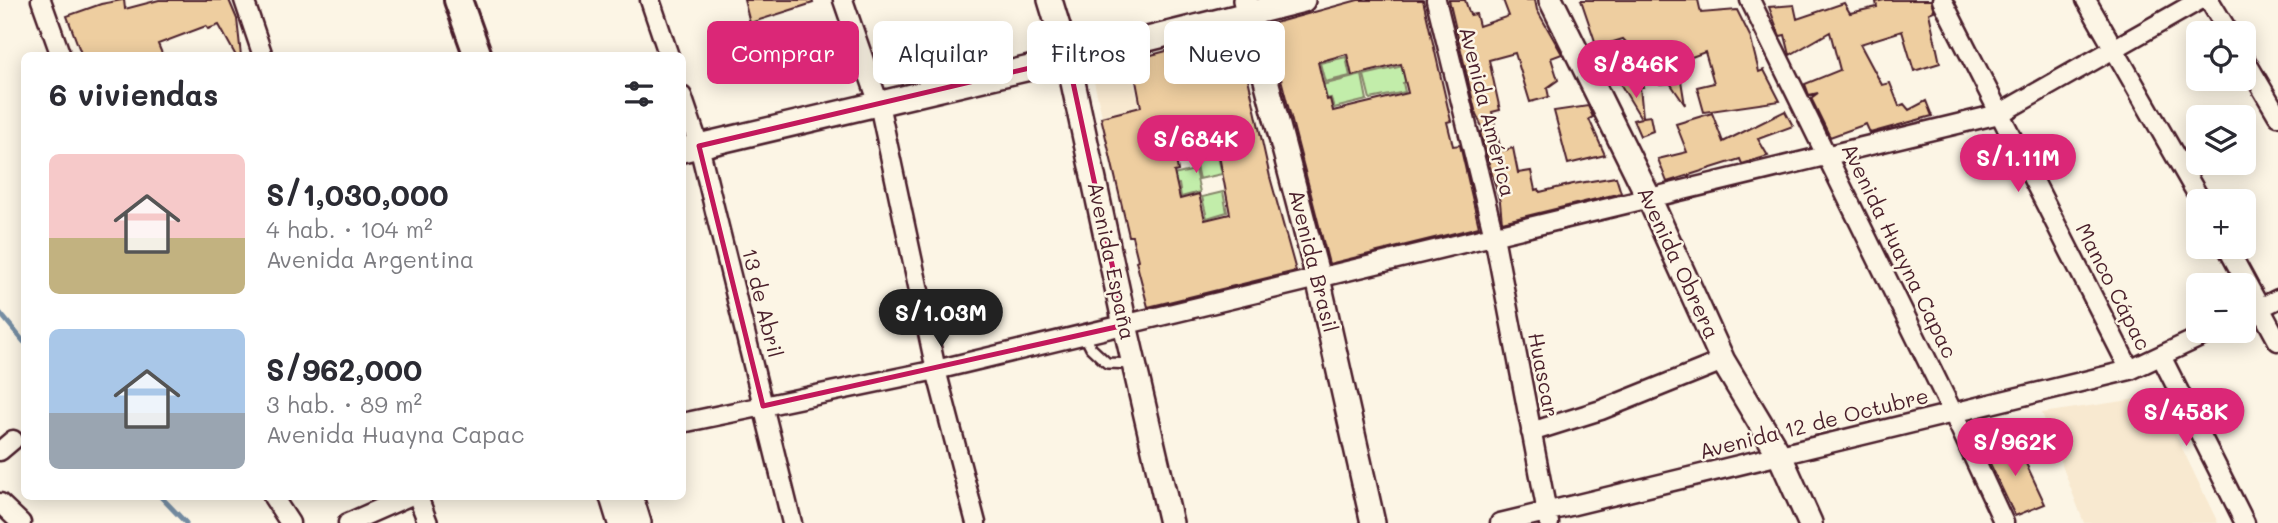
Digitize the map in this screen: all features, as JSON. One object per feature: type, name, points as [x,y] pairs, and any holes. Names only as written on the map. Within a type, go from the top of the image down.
[{"type":"main road","points":[[439,0],[458,52]]},
{"type":"main road","points":[[458,0],[477,52]]},
{"type":"street","points":[[41,0],[60,52]]},
{"type":"street","points":[[244,0],[263,52]]},
{"type":"street","points":[[650,0],[668,52]]},
{"type":"street","points":[[843,0],[878,104],[936,370],[976,523]]},
{"type":"street","name":"Avenida España","points":[[1050,0],[1056,21]]},
{"type":"street","points":[[1150,35],[1247,7],[1303,0]]},
{"type":"street","name":"Avenida América","points":[[1436,0],[1494,236]]},
{"type":"street","name":"Avenida Obrera","points":[[1551,0],[1649,198],[1723,361],[1780,456],[1809,523]]},
{"type":"street","name":"Avenida Huayna Capac","points":[[1750,0],[1953,413],[2004,523]]},
{"type":"street","name":"Manco Cápac","points":[[1941,0],[2130,370]]},
{"type":"street","points":[[2086,0],[2194,189]]},
{"type":"street","points":[[686,422],[936,370],[1999,114],[2200,0]]},
{"type":"street","points":[[2209,0],[2222,21]]},
{"type":"street","name":"Avenida Brasil","points":[[1247,7],[1318,278],[1373,523]]},
{"type":"street","points":[[691,148],[1027,69]]},
{"type":"street","points":[[2256,78],[2278,116]]},
{"type":"street","name":"Avenida España","points":[[1073,84],[1171,523]]},
{"type":"street","name":"13 de Abril","points":[[686,119],[691,148],[764,406],[792,523]]},
{"type":"street","name":"Huascar","points":[[1494,236],[1547,518]]},
{"type":"street","points":[[2234,259],[2278,341]]},
{"type":"street","points":[[2256,310],[2278,299]]},
{"type":"street","name":"Avenida 12 de Octubre","points":[[1500,523],[1547,518],[1780,456],[2130,370],[2188,343]]},
{"type":"street","name":"Manco Cápac","points":[[2161,356],[2245,523]]},
{"type":"street","points":[[1531,432],[1601,410],[1723,361]]},
{"type":"street","points":[[275,500],[290,523]]},
{"type":"street","points":[[348,523],[400,500]]},
{"type":"street","points":[[419,500],[428,523]]},
{"type":"street","points":[[612,500],[620,523]]},
{"type":"street","points":[[632,500],[639,523]]},
{"type":"street","points":[[0,503],[21,523]]},
{"type":"lane","points":[[1084,334],[1091,348],[1107,363],[1134,363]]},
{"type":"highlighted area","points":[[1068,59],[1125,325],[763,406],[699,146]]},
{"type":"shaded area","points":[[1095,84],[1135,84],[1139,106],[1102,116]]},
{"type":"shaded area","points":[[2157,396],[2218,523],[2084,523],[2042,413]]},
{"type":"green space","points":[[1346,57],[1350,76],[1325,82],[1320,63]]},
{"type":"green space","points":[[1407,65],[1411,81],[1403,83],[1405,92],[1370,99],[1364,75]]},
{"type":"green space","points":[[1362,75],[1367,100],[1334,108],[1331,98],[1325,99],[1322,85]]},
{"type":"green space","points":[[1217,152],[1222,174],[1199,179],[1194,157]]},
{"type":"green space","points":[[1195,170],[1200,192],[1181,197],[1179,184],[1171,185],[1169,176]]},
{"type":"green space","points":[[1223,192],[1227,212],[1207,218],[1202,197]]},
{"type":"building","points":[[124,0],[125,9],[159,0],[229,0],[237,19],[241,52],[234,52],[219,25],[208,29],[206,26],[158,44],[161,52],[80,52],[67,16],[101,4]]},
{"type":"building","points":[[744,0],[812,0],[813,3],[756,21],[749,21]]},
{"type":"building","points":[[1358,0],[1423,0],[1451,121],[1447,122],[1453,146],[1460,145],[1479,227],[1329,264],[1282,84],[1285,84],[1285,21],[1282,21]],"holes":[[[1347,54],[1352,76],[1401,64],[1408,93],[1333,111],[1330,99],[1327,100],[1318,62]]]},
{"type":"building","points":[[1449,0],[1465,0],[1470,15],[1476,14],[1479,26],[1509,16],[1503,0],[1535,0],[1537,10],[1562,54],[1551,58],[1558,80],[1547,88],[1549,97],[1530,102],[1515,53],[1489,60],[1500,110],[1492,112],[1501,151],[1513,148],[1518,173],[1531,171],[1535,190],[1539,189],[1540,192],[1616,177],[1621,193],[1502,222],[1500,202],[1480,132],[1484,131],[1476,114]]},
{"type":"building","points":[[1581,0],[1698,0],[1701,13],[1737,10],[1750,36],[1759,72],[1764,70],[1780,101],[1704,112],[1697,87],[1714,83],[1705,52],[1678,62],[1685,105],[1670,83],[1660,84],[1647,51],[1637,54],[1623,39],[1597,47]]},
{"type":"building","points":[[1931,0],[1934,11],[1929,13],[1940,63],[1914,71],[1902,31],[1860,44],[1882,85],[1890,83],[1899,106],[1904,104],[1909,110],[1926,101],[1932,116],[1870,133],[1866,124],[1830,137],[1811,98],[1818,93],[1809,95],[1805,84],[1840,70],[1830,32],[1790,55],[1785,35],[1780,36],[1769,7],[1794,5],[1797,19],[1844,3],[1850,13],[1877,7],[1876,2]]},
{"type":"building","points":[[1164,52],[1164,84],[1249,84],[1270,177],[1296,271],[1148,307],[1101,117],[1141,107],[1137,84],[1150,84],[1150,55]],"holes":[[[1218,150],[1230,214],[1205,220],[1199,194],[1180,199],[1174,172],[1178,171],[1176,159]]]},
{"type":"building","points":[[1639,71],[1643,87],[1640,87],[1643,117],[1650,116],[1653,131],[1640,136],[1633,120],[1641,118],[1616,77]]},
{"type":"building","points":[[1588,106],[1593,117],[1589,119],[1605,155],[1568,164],[1554,111]]},
{"type":"building","points":[[1785,111],[1793,126],[1758,139],[1768,156],[1742,164],[1740,159],[1667,182],[1658,159],[1687,152],[1676,124],[1712,113],[1723,142]]},
{"type":"building","points":[[2015,440],[2045,504],[2015,516],[1985,453]]},
{"type":"waterway","points":[[0,313],[21,338]]},
{"type":"waterway","points":[[164,500],[186,523]]}]
